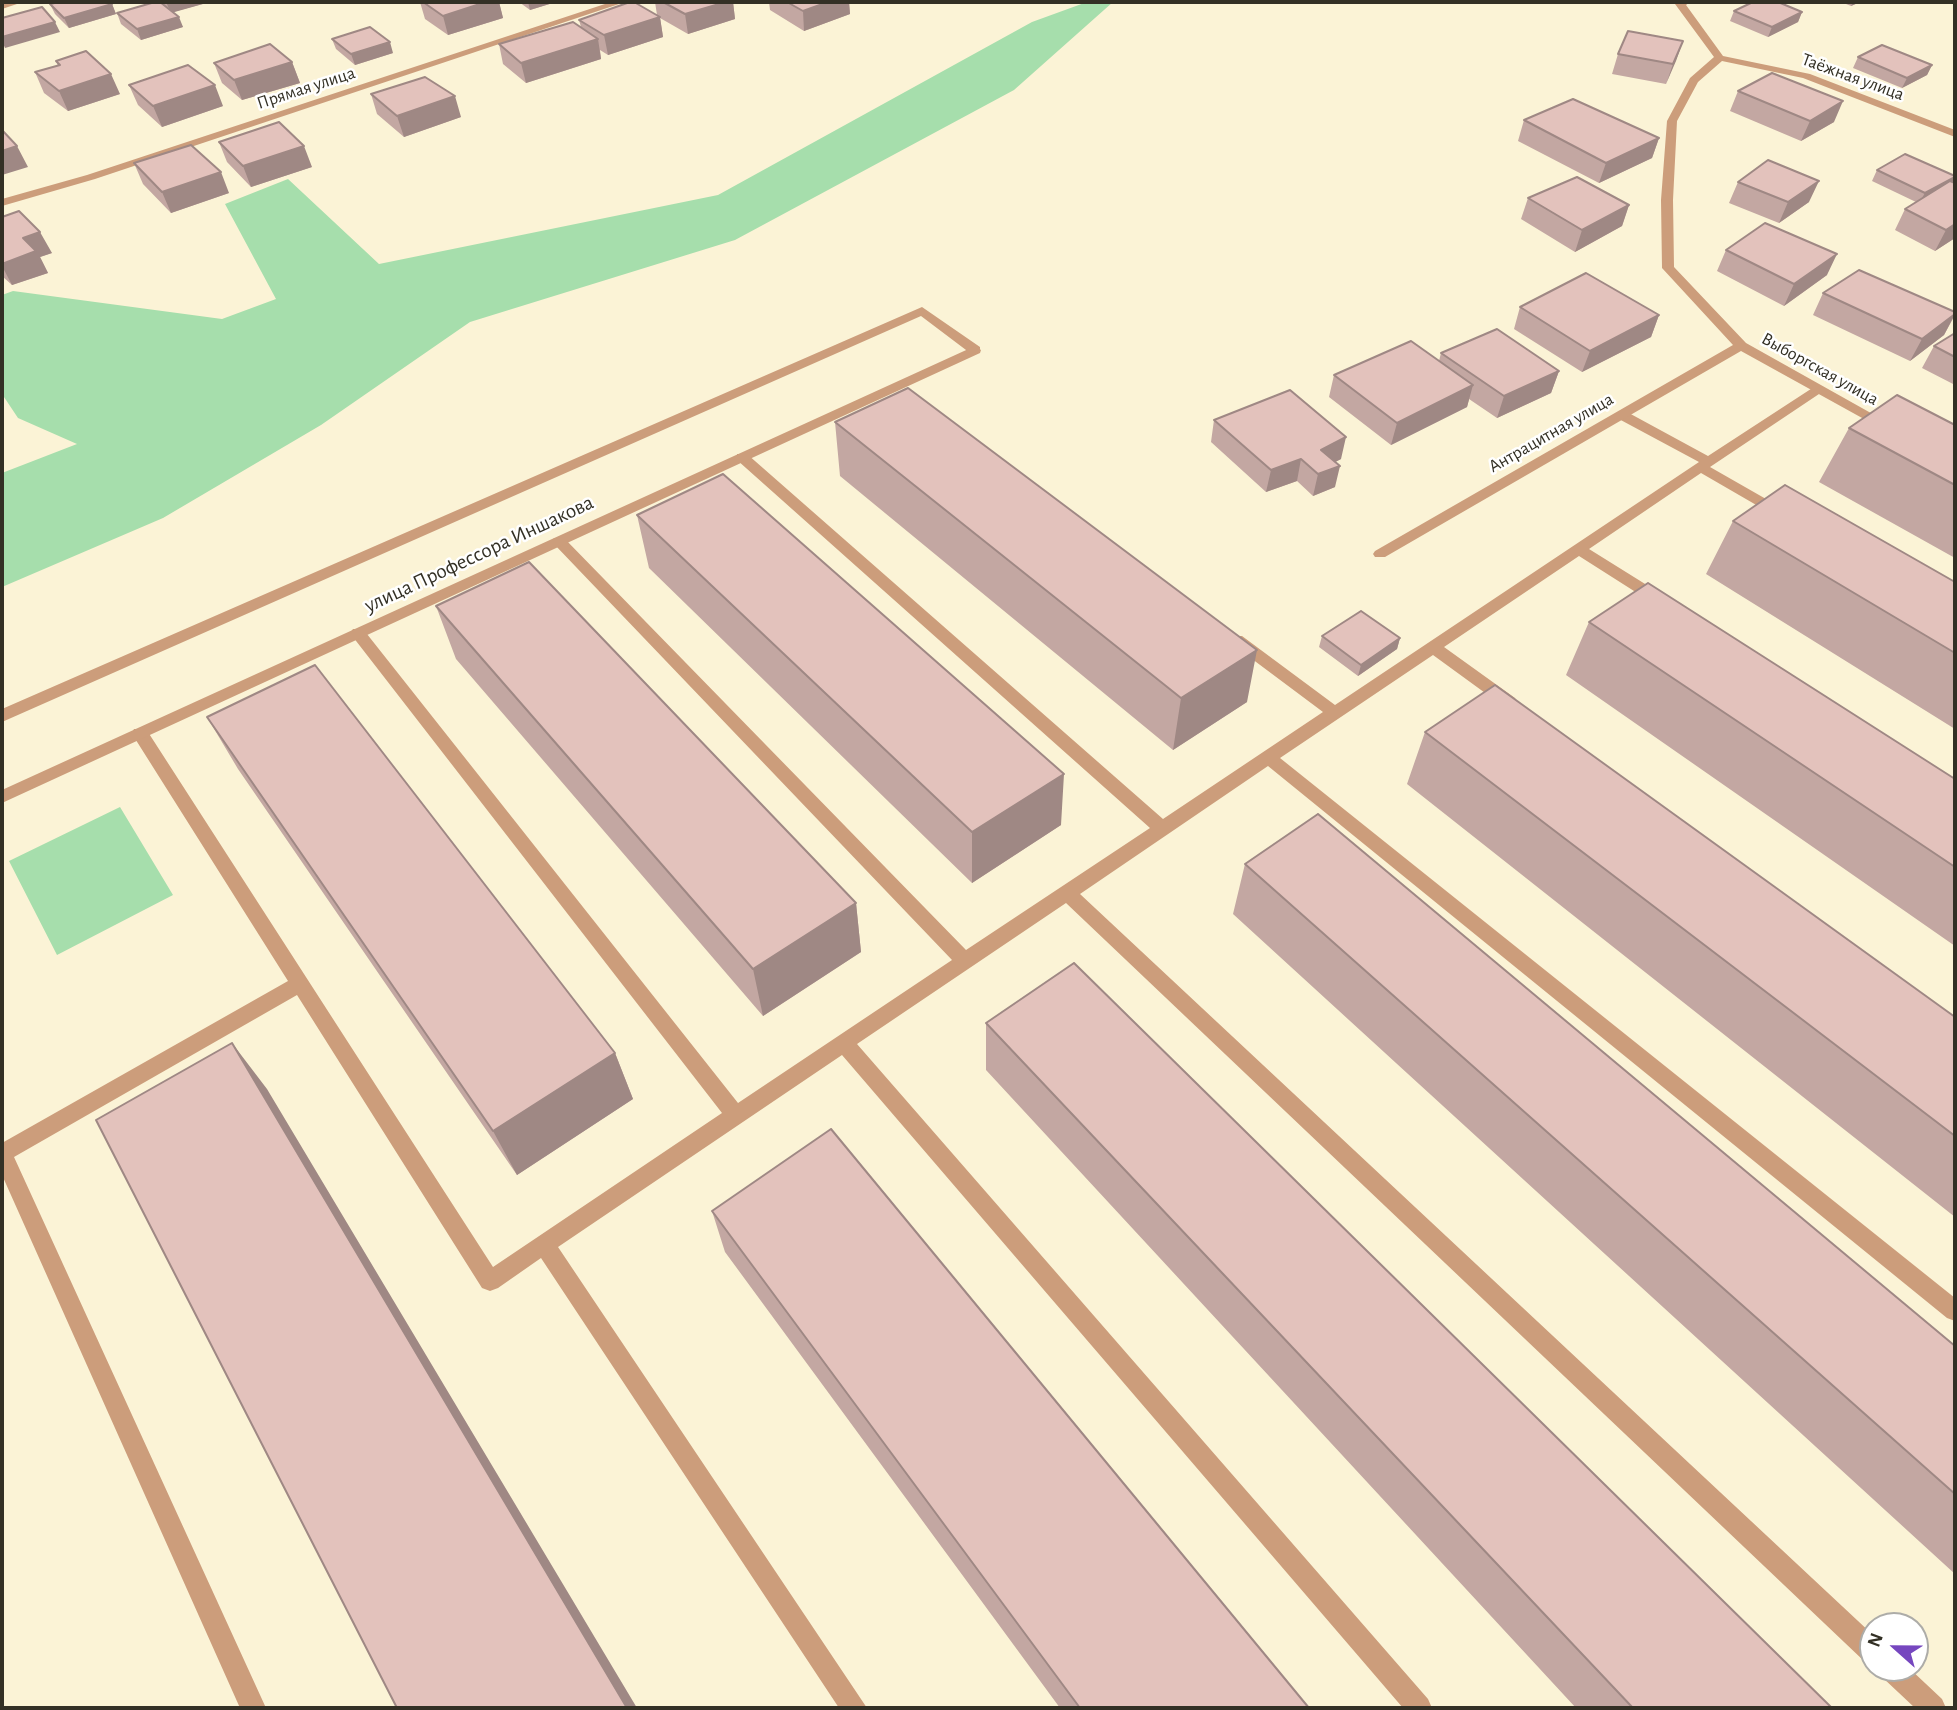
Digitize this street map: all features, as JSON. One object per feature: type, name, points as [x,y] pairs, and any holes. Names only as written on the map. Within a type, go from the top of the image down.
[{"type":"street","points":[[2,6],[18,2]]},
{"type":"street","name":"Прямая улица","points":[[2,203],[91,177],[620,2]]},
{"type":"street","points":[[1682,3],[1720,58]]},
{"type":"street","name":"Таёжная улица","points":[[1720,58],[1806,76],[1955,134]]},
{"type":"street","name":"Выборгская улица","points":[[1720,58],[1694,80],[1672,121],[1667,200],[1668,268],[1741,346],[1898,431]]},
{"type":"street","name":"улица Профессора Иншакова","points":[[2,716],[922,311],[975,350],[904,389],[741,457],[2,797]]},
{"type":"street","name":"Антрацитная улица","points":[[1380,554],[1741,346]]},
{"type":"street","points":[[140,733],[490,1281],[1817,389]]},
{"type":"street","points":[[1622,415],[1797,523]]},
{"type":"street","points":[[741,457],[1162,829]]},
{"type":"street","points":[[559,541],[965,961]]},
{"type":"street","points":[[1579,549],[1673,610]]},
{"type":"street","points":[[1226,631],[1335,713]]},
{"type":"street","points":[[358,633],[736,1115]]},
{"type":"street","points":[[1433,647],[1524,712]]},
{"type":"street","points":[[1268,757],[1955,1311]]},
{"type":"street","points":[[1067,893],[1859,1638]]},
{"type":"street","points":[[253,1708],[2,1153],[300,984]]},
{"type":"street","points":[[844,1042],[1419,1708]]},
{"type":"street","points":[[544,1244],[854,1708]]},
{"type":"street","points":[[1906,1682],[1933,1708]]},
{"type":"green space","points":[[1087,2],[1113,2],[1014,90],[735,240],[470,322],[321,425],[163,518],[2,587],[2,473],[77,444],[18,418],[2,394],[2,295],[13,291],[222,319],[276,299],[225,204],[288,179],[379,264],[718,195],[1032,22]]},
{"type":"green space","points":[[120,807],[173,895],[57,955],[9,861]]},
{"type":"building","points":[[160,2],[179,17],[137,29],[117,13]]},
{"type":"building","points":[[423,2],[486,2],[443,16]]},
{"type":"building","points":[[630,2],[660,17],[604,35],[579,20]]},
{"type":"building","points":[[663,2],[726,2],[685,14]]},
{"type":"building","points":[[787,2],[828,2],[803,11]]},
{"type":"building","points":[[1753,2],[1778,2],[1802,12],[1772,27],[1734,11]]},
{"type":"building","points":[[50,4],[112,4],[64,18]]},
{"type":"building","points":[[42,7],[55,22],[2,37],[2,18]]},
{"type":"building","points":[[573,22],[598,39],[521,63],[499,44]]},
{"type":"building","points":[[370,27],[390,42],[351,54],[332,39]]},
{"type":"building","points":[[1628,31],[1683,41],[1673,64],[1618,54]]},
{"type":"building","points":[[270,44],[292,62],[234,80],[214,63]]},
{"type":"building","points":[[1882,45],[1932,65],[1907,78],[1858,57]]},
{"type":"building","points":[[86,51],[111,74],[59,91],[35,72],[60,65],[56,61]]},
{"type":"building","points":[[188,65],[215,85],[153,106],[129,85]]},
{"type":"building","points":[[1772,73],[1843,101],[1810,121],[1738,91]]},
{"type":"building","points":[[425,77],[455,96],[397,116],[371,94]]},
{"type":"building","points":[[1573,99],[1659,138],[1606,163],[1524,120]]},
{"type":"building","points":[[279,122],[304,146],[243,166],[219,142]]},
{"type":"building","points":[[2,130],[17,146],[2,151]]},
{"type":"building","points":[[191,145],[221,172],[162,192],[134,163]]},
{"type":"building","points":[[1905,154],[1955,177],[1925,193],[1877,170]]},
{"type":"building","points":[[1768,160],[1819,181],[1788,202],[1738,182]]},
{"type":"building","points":[[1577,177],[1629,205],[1582,230],[1528,198]]},
{"type":"building","points":[[1950,181],[1955,183],[1955,224],[1946,230],[1905,209]]},
{"type":"building","points":[[19,211],[40,232],[23,238],[36,251],[2,264],[2,217]]},
{"type":"building","points":[[1765,223],[1837,254],[1794,284],[1726,250]]},
{"type":"building","points":[[1859,270],[1955,314],[1922,339],[1823,293]]},
{"type":"building","points":[[1586,273],[1659,315],[1590,351],[1520,307]]},
{"type":"building","points":[[1497,329],[1559,371],[1504,396],[1441,353]]},
{"type":"building","points":[[1955,333],[1955,357],[1934,346]]},
{"type":"building","points":[[1411,341],[1473,385],[1397,423],[1334,375]]},
{"type":"building","points":[[908,388],[1257,650],[1181,698],[835,422]]},
{"type":"building","points":[[1290,390],[1346,437],[1321,450],[1340,466],[1318,474],[1301,459],[1271,470],[1214,420]]},
{"type":"building","points":[[1897,395],[1955,425],[1955,485],[1849,428]]},
{"type":"building","points":[[723,474],[1064,774],[972,832],[637,515]]},
{"type":"building","points":[[1785,485],[1955,582],[1955,653],[1733,521]]},
{"type":"building","points":[[529,562],[856,903],[753,969],[436,606]]},
{"type":"building","points":[[1648,583],[1955,779],[1955,867],[1589,622]]},
{"type":"building","points":[[1361,611],[1400,638],[1361,665],[1322,636]]},
{"type":"building","points":[[315,665],[615,1053],[493,1131],[207,717]]},
{"type":"building","points":[[1495,685],[1955,1017],[1955,1136],[1425,732]]},
{"type":"building","points":[[1318,814],[1955,1346],[1955,1494],[1245,864]]},
{"type":"building","points":[[1074,963],[1832,1708],[1633,1708],[986,1023]]},
{"type":"building","points":[[232,1043],[627,1708],[397,1708],[96,1120]]},
{"type":"building","points":[[831,1129],[1309,1708],[1080,1708],[712,1211]]}]
